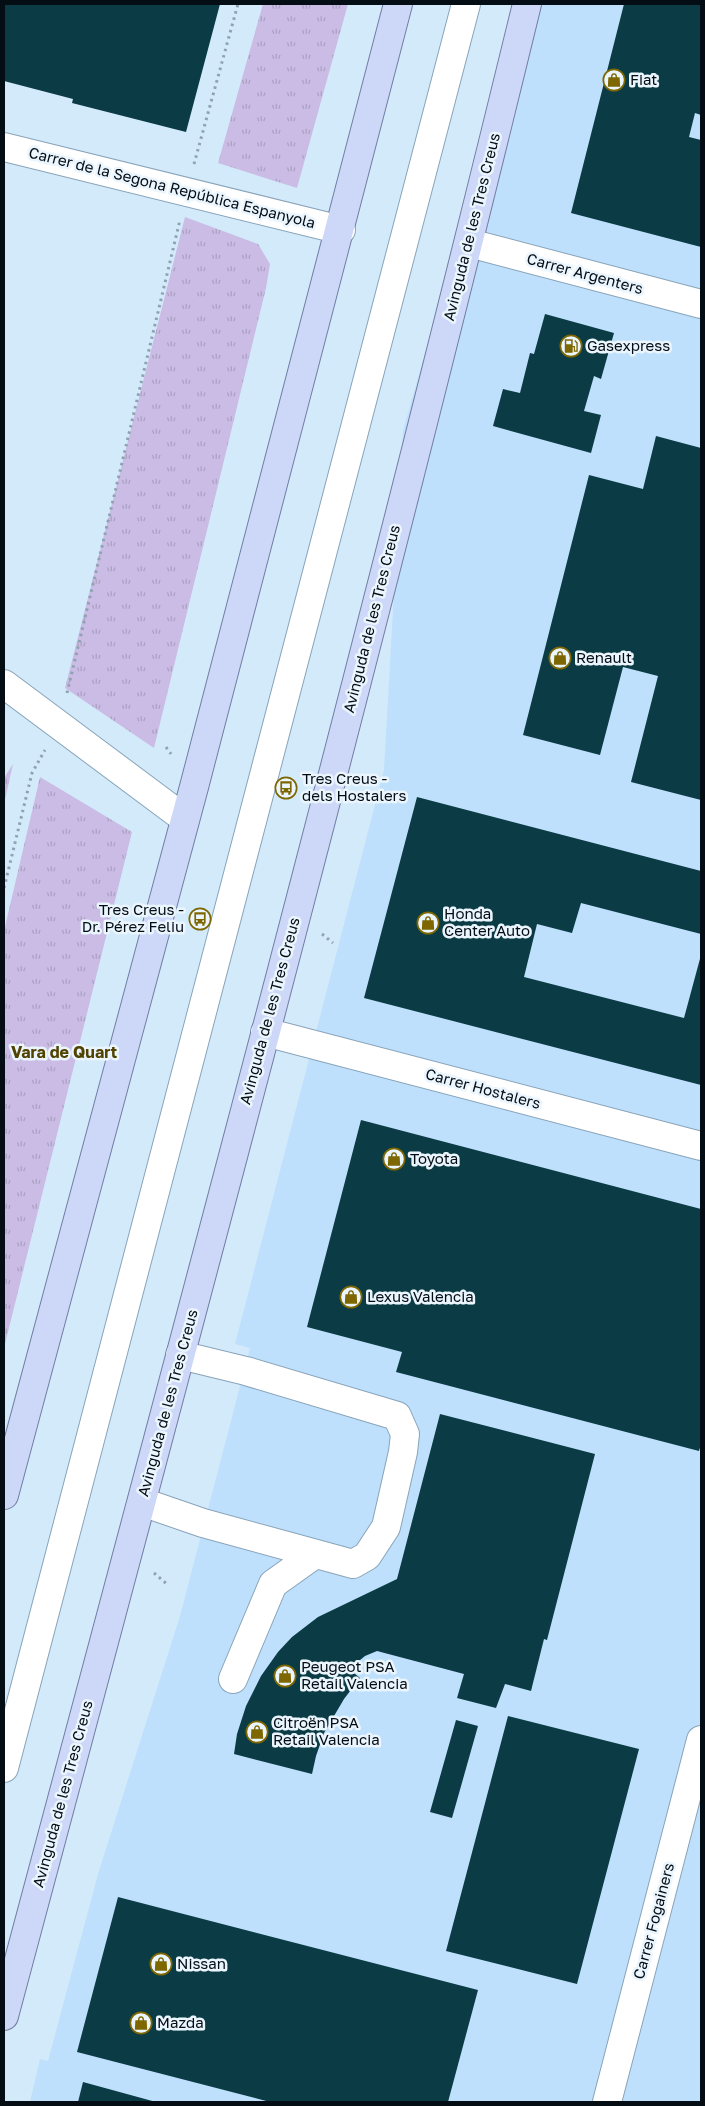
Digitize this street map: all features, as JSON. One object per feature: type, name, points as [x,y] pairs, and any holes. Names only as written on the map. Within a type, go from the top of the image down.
[{"type":"main road","points":[[6,1477],[185,819],[341,230],[398,4]]},
{"type":"main road","name":"Avinguda de les Tres Creus","points":[[4,2016],[142,1502],[265,1032],[469,243],[527,4]]},
{"type":"street","points":[[4,1768],[466,4]]},
{"type":"street","name":"Carrer de la Segona República Espanyola","points":[[4,147],[341,230]]},
{"type":"street","name":"Carrer Argenters","points":[[469,243],[701,304]]},
{"type":"street","points":[[8,697],[59,725],[185,819]]},
{"type":"street","name":"Carrer Hostalers","points":[[265,1032],[701,1146]]},
{"type":"street","points":[[142,1502],[203,1523],[353,1564],[368,1556],[386,1527],[403,1452],[405,1434],[397,1416],[246,1371],[180,1355]]},
{"type":"street","points":[[233,1679],[273,1584],[315,1554]]},
{"type":"street","name":"Carrer Fogainers","points":[[607,2102],[701,1740]]},
{"type":"path","points":[[4,888],[32,773],[59,725],[187,191],[238,4]]},
{"type":"shaded area","points":[[524,4],[701,4],[701,2102],[30,2102],[40,2059],[48,2061],[98,1874],[180,1616],[250,1348],[235,1344],[384,770],[403,431]]},
{"type":"green space","points":[[263,4],[348,4],[297,188],[218,163]]},
{"type":"green space","points":[[185,217],[258,244],[270,264],[266,288],[154,748],[65,688]]},
{"type":"green space","points":[[13,764],[4,804],[4,778]]},
{"type":"green space","points":[[40,777],[132,832],[4,1348],[4,931]]},
{"type":"building","points":[[4,4],[220,4],[186,132],[72,103],[73,99],[4,81]]},
{"type":"building","points":[[624,4],[701,4],[701,115],[695,113],[689,137],[701,140],[701,247],[571,213]]},
{"type":"building","points":[[545,314],[614,333],[601,379],[594,376],[584,411],[601,415],[591,453],[493,426],[503,389],[520,393],[530,353],[534,354]]},
{"type":"building","points":[[656,436],[701,448],[701,800],[631,782],[658,676],[623,667],[600,755],[523,735],[589,475],[643,489]]},
{"type":"building","points":[[417,797],[701,871],[701,934],[581,903],[572,933],[537,924],[524,977],[684,1018],[701,955],[701,1085],[364,998]]},
{"type":"building","points":[[361,1120],[701,1209],[701,1444],[699,1451],[396,1372],[402,1352],[307,1327]]},
{"type":"building","points":[[440,1414],[595,1454],[547,1640],[544,1639],[531,1691],[505,1684],[496,1708],[457,1698],[464,1674],[377,1651],[365,1656],[349,1669],[360,1678],[344,1699],[324,1733],[312,1774],[234,1754],[237,1734],[246,1706],[261,1676],[278,1652],[292,1637],[318,1617],[397,1579]]},
{"type":"building","points":[[508,1716],[639,1749],[577,1984],[446,1951]]},
{"type":"building","points":[[456,1720],[478,1726],[452,1818],[430,1812]]},
{"type":"building","points":[[118,1897],[478,1990],[448,2102],[270,2102],[77,2052]]},
{"type":"building","points":[[83,2082],[156,2102],[78,2102]]},
{"type":"place","name":"Fiat","points":[[614,80]]},
{"type":"place","name":"Gasexpress","points":[[571,346]]},
{"type":"place","name":"Renault","points":[[560,658]]},
{"type":"place","name":"Tres Creus - dels Hostalers","points":[[286,788]]},
{"type":"place","name":"Tres Creus - Dr. Pérez Feliu","points":[[200,919]]},
{"type":"place","name":"Honda Center Auto","points":[[428,923]]},
{"type":"place","name":"Toyota","points":[[394,1159]]},
{"type":"place","name":"Lexus Valencia","points":[[351,1297]]},
{"type":"place","name":"Peugeot PSA Retail Valencia","points":[[285,1676]]},
{"type":"place","name":"Citroën PSA Retail Valencia","points":[[257,1732]]},
{"type":"place","name":"Nissan","points":[[161,1964]]},
{"type":"place","name":"Mazda","points":[[141,2023]]},
{"type":"district","name":"Vara de Quart","points":[[64,1052]]}]
